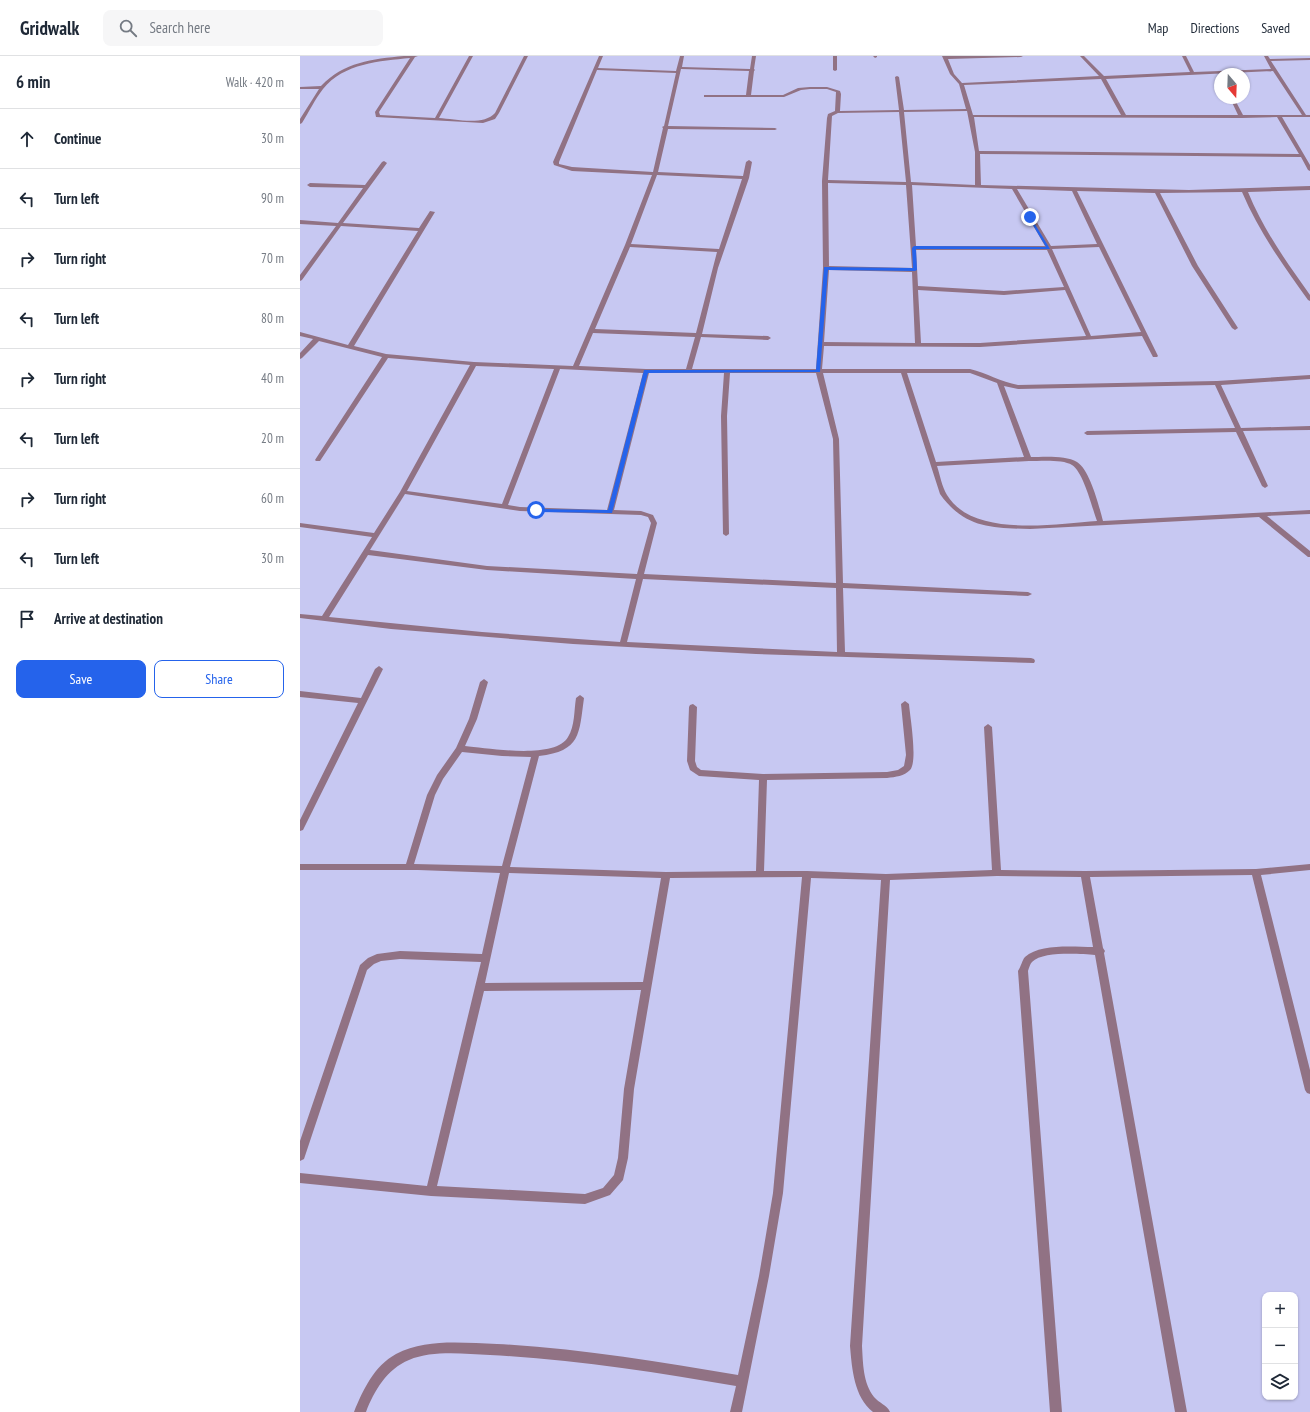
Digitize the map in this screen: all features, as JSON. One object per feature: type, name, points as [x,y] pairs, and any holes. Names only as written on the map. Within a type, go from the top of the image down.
[{"type":"street","points":[[363,64],[367,56]]},
{"type":"street","points":[[414,56],[377,114],[378,116],[387,118],[483,122],[493,118],[526,56]]},
{"type":"street","points":[[300,123],[322,87],[337,73],[363,64],[417,56]]},
{"type":"street","points":[[436,120],[471,56]]},
{"type":"street","points":[[601,56],[597,69],[557,160],[557,165],[572,169],[746,178]]},
{"type":"street","points":[[575,368],[590,330],[628,245],[655,173],[664,127],[682,56]]},
{"type":"street","points":[[748,96],[754,56]]},
{"type":"street","points":[[835,56],[835,70]]},
{"type":"street","points":[[978,185],[977,152],[971,116],[961,84],[952,74],[944,57],[1021,56]]},
{"type":"street","points":[[1082,56],[1103,78],[1124,116]]},
{"type":"street","points":[[1184,56],[1193,74]]},
{"type":"street","points":[[1308,116],[1274,70],[1268,58],[1310,59]]},
{"type":"street","points":[[597,69],[753,70]]},
{"type":"street","points":[[1250,72],[1274,70]]},
{"type":"street","points":[[961,84],[1214,74]]},
{"type":"street","points":[[897,77],[902,111],[914,248],[918,344]]},
{"type":"street","points":[[300,88],[322,87]]},
{"type":"street","points":[[706,96],[784,96],[805,88],[832,88],[838,91],[839,94],[837,112]]},
{"type":"street","points":[[1235,104],[1242,117]]},
{"type":"street","points":[[841,654],[836,439],[819,371],[826,268],[825,181],[829,118],[830,115],[837,112],[968,110]]},
{"type":"street","points":[[971,116],[1308,116]]},
{"type":"street","points":[[1279,116],[1310,169]]},
{"type":"street","points":[[664,127],[775,129]]},
{"type":"street","points":[[977,152],[1302,156]]},
{"type":"street","points":[[688,371],[700,335],[720,251],[742,194],[748,162]]},
{"type":"street","points":[[300,278],[341,224],[384,163]]},
{"type":"street","points":[[825,181],[978,185],[1074,190],[1245,192],[1310,188]]},
{"type":"street","points":[[310,185],[367,188]]},
{"type":"street","points":[[1014,188],[1049,248],[1089,338]]},
{"type":"street","points":[[1074,190],[1155,356]]},
{"type":"street","points":[[1157,191],[1195,266],[1235,328]]},
{"type":"street","points":[[1245,192],[1254,214],[1268,239],[1310,299]]},
{"type":"street","points":[[350,347],[432,212]]},
{"type":"street","points":[[300,222],[420,230]]},
{"type":"street","points":[[628,245],[720,251]]},
{"type":"street","points":[[914,248],[1049,248],[1101,245]]},
{"type":"street","points":[[826,268],[915,270]]},
{"type":"street","points":[[916,288],[1004,293],[1067,288]]},
{"type":"street","points":[[590,330],[768,338]]},
{"type":"street","points":[[300,334],[386,356],[474,364],[557,368],[646,371],[970,371],[986,375],[1000,383],[1018,387],[1034,388],[1217,383],[1310,377]]},
{"type":"street","points":[[821,344],[980,345],[1144,334]]},
{"type":"street","points":[[300,357],[317,339]]},
{"type":"street","points":[[318,460],[386,356]]},
{"type":"street","points":[[324,619],[403,492],[474,364]]},
{"type":"street","points":[[504,507],[557,368]]},
{"type":"street","points":[[610,512],[646,371]]},
{"type":"street","points":[[726,534],[724,424],[728,371]]},
{"type":"street","points":[[904,372],[943,494],[950,505],[960,514],[978,522],[1000,526],[1030,527],[1310,512]]},
{"type":"street","points":[[1000,383],[1028,459]]},
{"type":"street","points":[[1217,383],[1265,486]]},
{"type":"street","points":[[1086,433],[1310,428]]},
{"type":"street","points":[[933,464],[1028,459],[1057,459],[1074,463],[1082,473],[1101,524]]},
{"type":"street","points":[[403,492],[504,507],[536,510],[647,514],[654,520],[641,578],[623,644]]},
{"type":"street","points":[[1261,515],[1310,555]]},
{"type":"street","points":[[300,526],[376,535]]},
{"type":"street","points":[[365,552],[487,568],[641,578],[840,584],[1028,594]]},
{"type":"street","points":[[300,616],[496,635],[623,644],[841,654],[1031,660]]},
{"type":"street","points":[[300,828],[379,670]]},
{"type":"street","points":[[409,867],[431,795],[440,777],[460,749],[473,719],[484,682]]},
{"type":"street","points":[[300,694],[364,701]]},
{"type":"street","points":[[460,749],[536,754],[553,752],[564,747],[571,740],[580,698]]},
{"type":"street","points":[[694,707],[691,761],[693,768],[699,773],[707,775],[763,777],[887,776],[900,773],[908,767],[910,755],[905,704]]},
{"type":"street","points":[[988,727],[997,873]]},
{"type":"street","points":[[431,1191],[480,987],[505,870],[536,754]]},
{"type":"street","points":[[760,874],[763,777]]},
{"type":"street","points":[[300,868],[409,867],[666,875],[807,874],[886,877],[997,873],[1085,874],[1256,872],[1310,868]]},
{"type":"street","points":[[1256,872],[1310,1090]]},
{"type":"street","points":[[736,1412],[764,1276],[778,1193],[807,874]]},
{"type":"street","points":[[1085,874],[1100,951],[1181,1412]]},
{"type":"street","points":[[300,1178],[431,1191],[585,1199],[606,1192],[614,1185],[619,1177],[623,1158],[629,1089],[666,875]]},
{"type":"street","points":[[884,1412],[877,1409],[866,1395],[857,1370],[856,1346],[886,877]]},
{"type":"street","points":[[1056,1412],[1023,971],[1028,960],[1039,954],[1052,951],[1100,951]]},
{"type":"street","points":[[300,1156],[363,968],[370,961],[380,957],[400,954],[486,958]]},
{"type":"street","points":[[480,987],[646,986]]},
{"type":"street","points":[[360,1412],[378,1376],[398,1359],[421,1350],[508,1350],[650,1366],[743,1382]]},
{"type":"route","points":[[536,510],[610,512],[646,371],[819,371],[826,268],[915,270],[914,248],[1049,248],[1030,217]]}]
